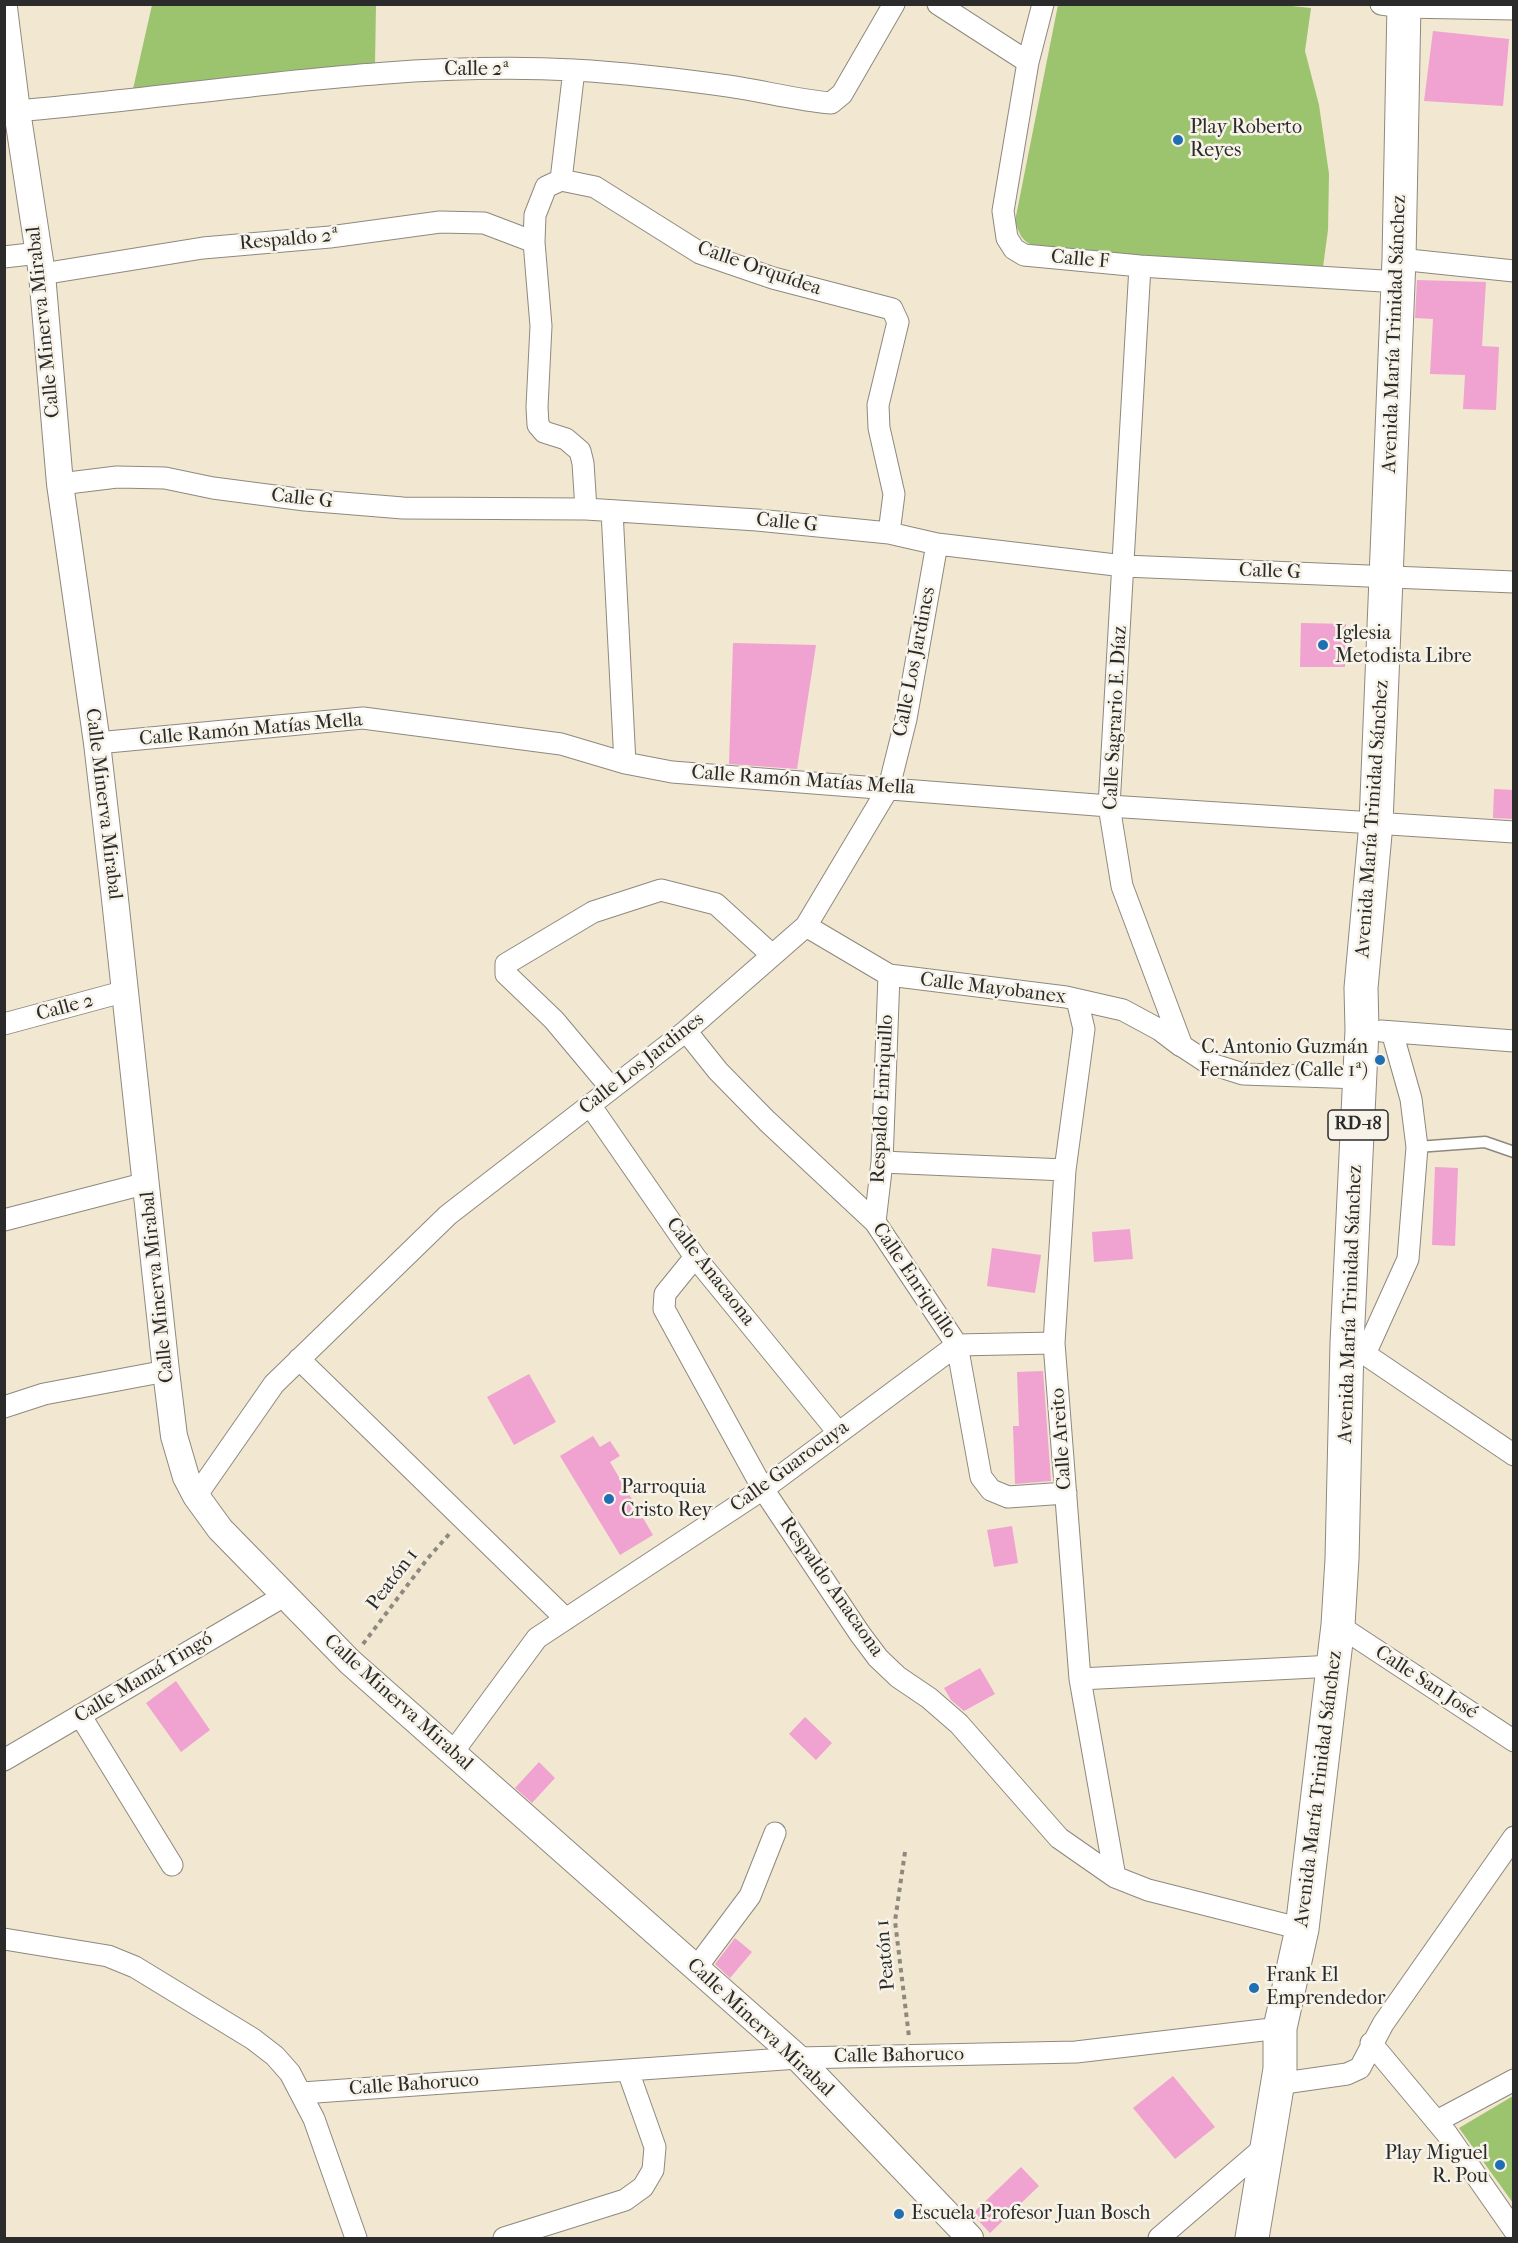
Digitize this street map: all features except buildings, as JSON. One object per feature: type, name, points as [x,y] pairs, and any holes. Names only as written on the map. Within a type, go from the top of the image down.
[{"type":"main road","name":"Avenida María Trinidad Sánchez","points":[[1252,2238],[1277,2084],[1280,2028],[1302,1929],[1334,1666],[1356,1348],[1360,1078],[1377,1031],[1361,988],[1376,823],[1399,271],[1396,5]]},
{"type":"street","name":"Calle 2ª","points":[[11,111],[297,81],[435,70],[574,70],[729,86],[831,103],[842,94],[894,4]]},
{"type":"street","points":[[938,4],[1028,62]]},
{"type":"street","name":"Calle F","points":[[1043,4],[1028,62],[1003,211],[1007,238],[1014,249],[1024,255],[1140,266],[1514,272]]},
{"type":"street","points":[[1396,5],[1514,9]]},
{"type":"street","name":"Calle Minerva Mirabal","points":[[4,8],[11,111],[41,264],[60,484],[97,743],[174,1436],[186,1477],[196,1496],[220,1529],[350,1662],[798,2058],[970,2238]]},
{"type":"street","points":[[574,70],[561,180],[546,187],[535,214],[534,242],[541,326],[537,407],[538,425],[544,432],[566,439],[580,451],[586,509]]},
{"type":"street","name":"Calle Orquídea","points":[[561,180],[595,187],[700,253],[773,279],[892,309],[898,322],[878,405],[879,428],[894,494],[889,533]]},
{"type":"street","name":"Respaldo 2ª","points":[[4,257],[41,264],[330,237],[440,222],[484,223],[534,242]]},
{"type":"street","name":"Calle Sagrario E. Díaz","points":[[1140,266],[1109,806],[1122,886],[1182,1046]]},
{"type":"street","name":"Calle G","points":[[60,484],[117,477],[165,478],[213,488],[305,500],[403,508],[586,509],[757,520],[889,533],[937,544],[1124,566],[1514,582]]},
{"type":"street","points":[[612,511],[624,763]]},
{"type":"street","name":"Calle Los Jardines","points":[[196,1496],[274,1384],[448,1215],[686,1031],[806,926],[889,787],[906,719],[937,544]]},
{"type":"street","name":"Calle Ramón Matías Mella","points":[[97,743],[363,718],[561,744],[624,763],[672,772],[889,787],[1109,806],[1514,832]]},
{"type":"street","points":[[611,1089],[554,1020],[506,974],[506,964],[592,912],[661,890],[716,904],[772,955]]},
{"type":"street","name":"Calle Mayobanex","points":[[806,926],[889,975],[1077,1000],[1123,1011],[1160,1030],[1182,1046]]},
{"type":"street","name":"Respaldo Enriquillo","points":[[875,1222],[882,1162],[889,975]]},
{"type":"street","name":"Calle 2","points":[[4,1024],[126,991]]},
{"type":"street","name":"Calle Areito","points":[[1077,1000],[1084,1029],[1065,1170],[1054,1343],[1080,1678],[1115,1877]]},
{"type":"street","name":"Calle Enriquillo","points":[[686,1031],[717,1071],[875,1222],[957,1345],[981,1477],[991,1490],[1008,1497],[1066,1493]]},
{"type":"street","points":[[1377,1031],[1514,1041]]},
{"type":"street","points":[[1377,1031],[1411,1099],[1417,1147],[1408,1259],[1356,1348],[1511,1448]]},
{"type":"street","points":[[1182,1046],[1208,1063],[1243,1074],[1360,1078]]},
{"type":"street","name":"Calle Anacaona","points":[[590,1105],[695,1257],[838,1432]]},
{"type":"street","points":[[882,1162],[1065,1170]]},
{"type":"street","points":[[4,1220],[147,1183]]},
{"type":"street","name":"Respaldo Anacaona","points":[[695,1257],[664,1294],[664,1309],[763,1489],[860,1635],[878,1658],[898,1677],[929,1698],[959,1724],[1059,1838],[1115,1877],[1148,1890],[1302,1929]]},
{"type":"street","points":[[957,1345],[1054,1343]]},
{"type":"street","name":"Calle Guarocuya","points":[[453,1752],[537,1638],[763,1489],[957,1345]]},
{"type":"street","points":[[299,1359],[566,1619]]},
{"type":"street","points":[[4,1407],[44,1394],[166,1371]]},
{"type":"street","name":"Calle Mamá Tingó","points":[[4,1760],[284,1596]]},
{"type":"street","name":"Calle San José","points":[[1338,1625],[1514,1741]]},
{"type":"street","points":[[1080,1678],[1334,1666]]},
{"type":"street","points":[[80,1715],[172,1865]]},
{"type":"street","points":[[696,1968],[750,1896],[775,1833]]},
{"type":"street","points":[[1277,2084],[1347,2074],[1360,2068],[1371,2043],[1514,1837]]},
{"type":"street","points":[[4,1939],[108,1956],[135,1967],[260,2044],[275,2056],[290,2073],[314,2119],[356,2238]]},
{"type":"street","name":"Calle Bahoruco","points":[[302,2093],[798,2058],[1076,2052],[1280,2028]]},
{"type":"street","points":[[1371,2043],[1437,2121],[1514,2230]]},
{"type":"street","points":[[504,2238],[625,2200],[644,2187],[652,2170],[655,2146],[628,2071]]},
{"type":"street","points":[[1437,2121],[1514,2080]]},
{"type":"street","points":[[1159,2238],[1267,2145]]},
{"type":"lane","points":[[1417,1147],[1485,1142],[1514,1152]]},
{"type":"path","name":"Peatón 1","points":[[350,1662],[428,1558],[464,1520]]},
{"type":"path","name":"Peatón 1","points":[[905,1852],[895,1921],[912,2056]]},
{"type":"green space","name":"Play Roberto Reyes","points":[[1272,4],[1311,8],[1305,51],[1319,105],[1329,174],[1328,230],[1323,267],[1044,249],[1025,240],[1019,233],[1015,221],[1058,5]]},
{"type":"green space","points":[[152,5],[376,5],[375,64],[133,89]]},
{"type":"green space","name":"Play Miguel R. Pou","points":[[1513,2096],[1513,2203],[1459,2128]]},
{"type":"place","name":"Play Roberto Reyes","points":[[1178,140]]},
{"type":"place","name":"Iglesia Metodista Libre","points":[[1323,645]]},
{"type":"place","name":"C. Antonio Guzmán Fernández (Calle 1ª)","points":[[1380,1060]]},
{"type":"place","name":"Parroquia Cristo Rey","points":[[609,1499]]},
{"type":"place","name":"Frank El Emprendedor","points":[[1254,1988]]},
{"type":"place","name":"Play Miguel R. Pou","points":[[1500,2165]]},
{"type":"place","name":"Escuela Profesor Juan Bosch","points":[[899,2214]]}]
